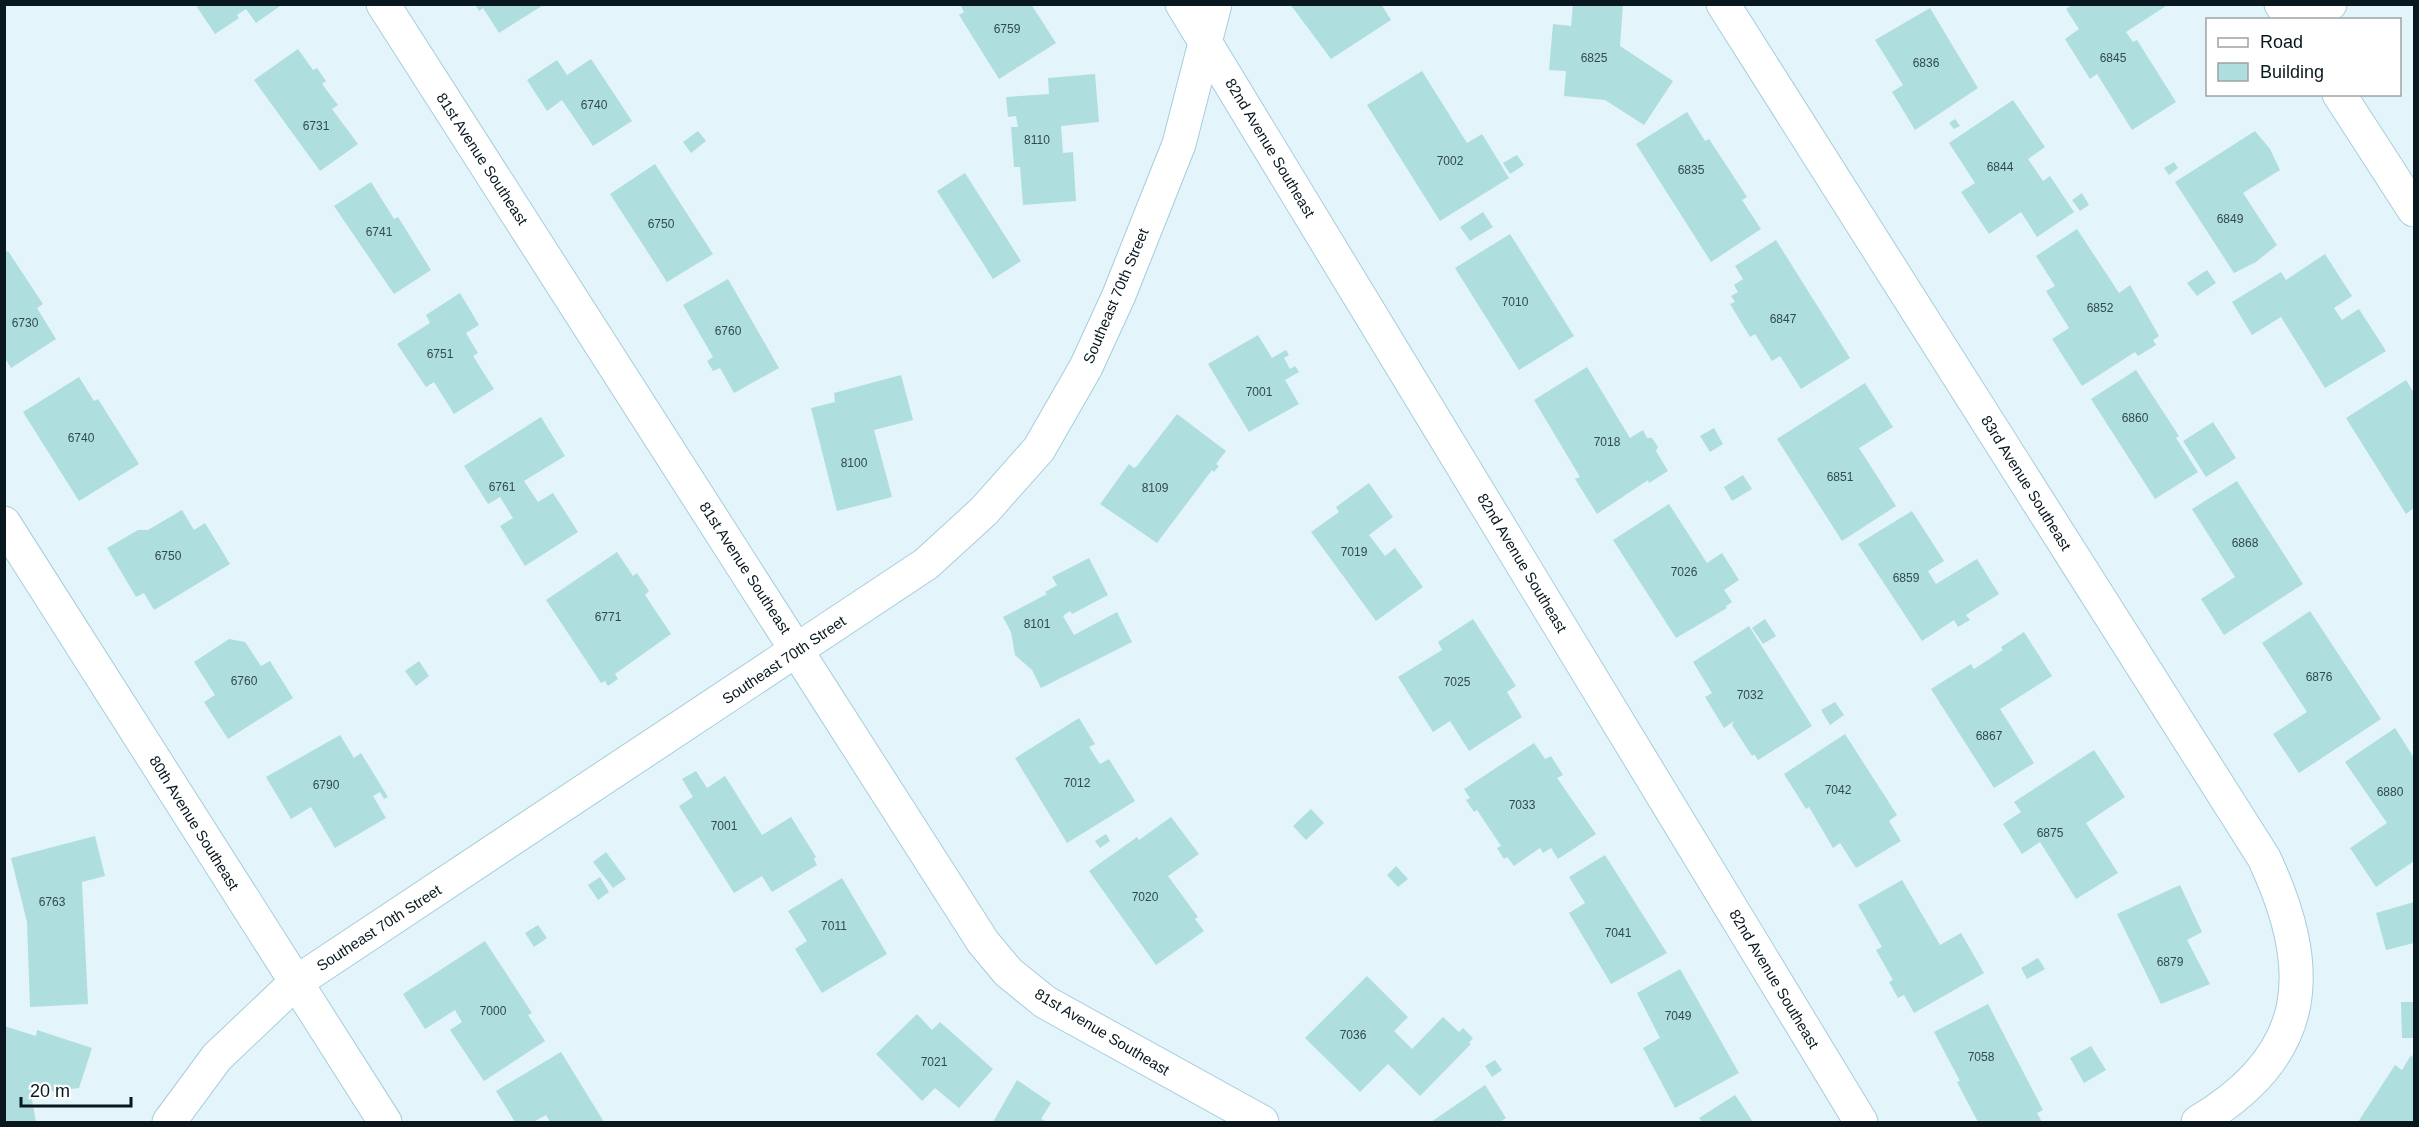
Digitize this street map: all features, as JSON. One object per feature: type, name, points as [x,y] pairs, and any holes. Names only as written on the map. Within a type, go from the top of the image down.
[{"type":"street","name":"81st Avenue Southeast","points":[[383,4],[982,942],[1008,972],[1045,1002],[1262,1122]]},
{"type":"street","name":"82nd Avenue Southeast","points":[[1182,4],[1861,1122]]},
{"type":"street","name":"Southeast 70th Street","points":[[170,1122],[217,1057],[295,983],[798,652],[926,564],[984,511],[1039,449],[1086,367],[1119,295],[1179,144],[1215,4]]},
{"type":"street","name":"83rd Avenue Southeast","points":[[1723,4],[2264,858],[2282,896],[2292,930],[2296,975],[2294,1004],[2286,1035],[2269,1065],[2223,1107],[2198,1122]]},
{"type":"street","points":[[2281,4],[2290,18]]},
{"type":"street","points":[[2310,18],[2330,4]]},
{"type":"street","points":[[2340,96],[2415,210]]},
{"type":"street","name":"80th Avenue Southeast","points":[[4,523],[385,1122]]},
{"type":"building","points":[[195,4],[283,4],[256,23],[246,9],[237,15],[239,18],[215,34]]},
{"type":"building","points":[[475,4],[545,4],[499,33],[483,8],[479,11]]},
{"type":"building","points":[[960,4],[1031,4],[1056,43],[999,79],[959,15],[964,12]]},
{"type":"building","points":[[1290,4],[1381,4],[1391,20],[1331,59]]},
{"type":"building","points":[[1573,4],[1623,4],[1620,46],[1673,81],[1644,125],[1605,100],[1564,96],[1566,71],[1549,70],[1553,24],[1571,26]]},
{"type":"building","points":[[2073,4],[2169,4],[2126,32],[2133,42],[2137,40],[2176,102],[2132,130],[2097,74],[2090,79],[2065,39],[2079,29],[2066,9]]},
{"type":"building","points":[[1930,8],[1978,88],[1915,130],[1892,92],[1903,85],[1875,40]]},
{"type":"building","points":[[298,49],[313,70],[317,68],[326,81],[322,84],[338,105],[332,109],[358,144],[320,171],[254,80]]},
{"type":"building","points":[[591,59],[632,121],[593,146],[562,100],[547,111],[527,80],[557,60],[567,75]]},
{"type":"building","points":[[1422,71],[1467,143],[1482,134],[1509,178],[1440,221],[1367,105]]},
{"type":"building","points":[[1095,74],[1099,122],[1061,126],[1063,153],[1073,152],[1076,201],[1023,205],[1020,167],[1014,167],[1011,127],[1018,127],[1016,116],[1008,117],[1006,97],[1049,94],[1048,78]]},
{"type":"building","points":[[2013,100],[2045,147],[2028,159],[2043,181],[2050,176],[2074,212],[2037,237],[2021,212],[1989,234],[1961,192],[1975,183],[1949,143]]},
{"type":"building","points":[[1687,112],[1705,141],[1709,139],[1747,197],[1742,200],[1761,229],[1711,262],[1636,144]]},
{"type":"building","points":[[1955,119],[1960,126],[1954,129],[1949,123]]},
{"type":"building","points":[[698,131],[706,141],[691,153],[683,142]]},
{"type":"building","points":[[2255,131],[2270,149],[2280,170],[2243,193],[2277,245],[2256,262],[2234,273],[2175,182]]},
{"type":"building","points":[[1517,155],[1524,165],[1510,174],[1503,163]]},
{"type":"building","points":[[2174,162],[2178,168],[2169,175],[2164,168]]},
{"type":"building","points":[[655,164],[713,254],[667,282],[610,194]]},
{"type":"building","points":[[965,173],[1021,261],[993,279],[937,191]]},
{"type":"building","points":[[371,182],[394,219],[398,217],[431,270],[394,294],[334,206]]},
{"type":"building","points":[[2082,193],[2089,205],[2080,211],[2072,200]]},
{"type":"building","points":[[1483,212],[1493,227],[1470,241],[1460,227]]},
{"type":"building","points":[[2077,229],[2119,293],[2130,285],[2159,336],[2153,340],[2156,345],[2138,356],[2135,352],[2082,386],[2052,339],[2069,328],[2046,291],[2055,286],[2036,256]]},
{"type":"building","points":[[1510,234],[1574,336],[1519,370],[1455,268]]},
{"type":"building","points":[[1776,240],[1850,358],[1801,389],[1780,356],[1772,361],[1755,334],[1750,337],[1730,304],[1735,302],[1731,296],[1738,292],[1734,285],[1743,279],[1735,266]]},
{"type":"building","points":[[8,251],[43,304],[37,308],[56,339],[11,368],[4,357],[4,253]]},
{"type":"building","points":[[2325,254],[2352,296],[2334,308],[2342,320],[2359,309],[2386,351],[2325,388],[2281,317],[2252,335],[2232,302],[2281,272],[2286,280]]},
{"type":"building","points":[[2207,270],[2216,283],[2197,296],[2187,283]]},
{"type":"building","points":[[728,279],[779,368],[734,393],[720,368],[713,371],[707,361],[713,357],[683,305]]},
{"type":"building","points":[[460,293],[479,325],[466,333],[478,353],[473,356],[494,389],[454,414],[434,382],[426,387],[397,344],[430,323],[426,315]]},
{"type":"building","points":[[1258,335],[1272,358],[1286,350],[1289,355],[1284,358],[1290,369],[1295,366],[1299,372],[1285,380],[1299,404],[1249,432],[1208,364]]},
{"type":"building","points":[[1587,367],[1630,438],[1643,430],[1647,438],[1652,438],[1658,447],[1656,451],[1668,471],[1649,483],[1648,480],[1597,514],[1575,479],[1580,477],[1534,400]]},
{"type":"building","points":[[2136,370],[2179,436],[2176,438],[2198,472],[2155,499],[2091,399]]},
{"type":"building","points":[[901,375],[913,420],[874,430],[892,497],[837,511],[811,408],[835,402],[834,393]]},
{"type":"building","points":[[79,377],[94,401],[98,399],[139,464],[79,501],[23,412]]},
{"type":"building","points":[[2406,380],[2414,393],[2414,508],[2406,514],[2346,418]]},
{"type":"building","points":[[1865,383],[1893,427],[1859,448],[1896,506],[1842,541],[1777,439]]},
{"type":"building","points":[[1177,414],[1226,451],[1216,464],[1219,466],[1214,472],[1212,470],[1157,543],[1100,504],[1129,464],[1134,468],[1137,466]]},
{"type":"building","points":[[541,417],[565,456],[524,481],[538,502],[553,493],[578,532],[525,566],[500,526],[513,518],[500,497],[488,504],[464,466]]},
{"type":"building","points":[[2213,422],[2236,458],[2206,477],[2183,441]]},
{"type":"building","points":[[1714,428],[1723,444],[1710,452],[1700,436]]},
{"type":"building","points":[[1743,475],[1752,489],[1732,501],[1724,487]]},
{"type":"building","points":[[2237,481],[2303,584],[2224,635],[2201,599],[2235,577],[2192,509]]},
{"type":"building","points":[[1369,483],[1393,517],[1369,535],[1385,556],[1395,548],[1423,587],[1376,621],[1311,532],[1339,512],[1336,507]]},
{"type":"building","points":[[1669,504],[1707,563],[1722,553],[1739,580],[1724,590],[1732,602],[1726,606],[1727,608],[1676,638],[1613,540]]},
{"type":"building","points":[[182,510],[194,530],[205,523],[230,564],[154,610],[144,593],[136,597],[107,548],[138,530],[148,530]]},
{"type":"building","points":[[1912,511],[1944,561],[1928,571],[1936,584],[1977,559],[1999,594],[1966,615],[1970,620],[1958,627],[1954,620],[1922,641],[1858,544]]},
{"type":"building","points":[[617,552],[633,576],[637,573],[649,591],[645,595],[671,634],[615,674],[618,679],[608,686],[605,681],[601,683],[546,600]]},
{"type":"building","points":[[1089,558],[1108,595],[1072,614],[1070,611],[1063,616],[1074,635],[1117,612],[1132,642],[1041,688],[1032,670],[1015,655],[1011,632],[1003,617],[1047,594],[1045,592],[1057,585],[1052,577]]},
{"type":"building","points":[[2310,611],[2381,719],[2299,773],[2273,734],[2307,712],[2262,643]]},
{"type":"building","points":[[1473,619],[1516,686],[1507,692],[1522,717],[1469,751],[1450,721],[1433,732],[1398,677],[1442,650],[1438,642]]},
{"type":"building","points":[[1765,619],[1776,636],[1763,644],[1752,628]]},
{"type":"building","points":[[1749,626],[1812,726],[1758,760],[1754,754],[1752,756],[1732,725],[1734,721],[1724,728],[1705,697],[1712,693],[1693,662]]},
{"type":"building","points":[[2024,632],[2052,676],[2000,709],[2034,763],[1994,788],[1931,689],[1971,664],[1974,669],[2003,650],[2001,647]]},
{"type":"building","points":[[229,639],[245,642],[261,666],[270,661],[293,698],[228,739],[204,702],[215,695],[194,662]]},
{"type":"building","points":[[419,661],[429,676],[416,686],[405,671]]},
{"type":"building","points":[[1835,702],[1844,715],[1830,725],[1821,710]]},
{"type":"building","points":[[1079,718],[1095,744],[1089,747],[1100,764],[1109,759],[1135,801],[1067,843],[1015,758]]},
{"type":"building","points":[[2395,728],[2414,758],[2414,861],[2376,887],[2350,848],[2387,823],[2345,762]]},
{"type":"building","points":[[1845,734],[1897,815],[1889,821],[1901,841],[1856,868],[1840,843],[1833,848],[1809,807],[1806,809],[1784,774]]},
{"type":"building","points":[[340,735],[354,758],[361,753],[388,797],[384,799],[380,792],[373,796],[386,818],[335,848],[311,807],[291,819],[266,777]]},
{"type":"building","points":[[1534,743],[1545,759],[1551,756],[1563,775],[1557,778],[1596,834],[1558,859],[1551,848],[1543,853],[1540,848],[1514,866],[1507,857],[1504,859],[1497,848],[1501,846],[1477,810],[1474,812],[1466,800],[1470,798],[1464,789]]},
{"type":"building","points":[[2094,750],[2125,797],[2086,823],[2118,873],[2076,899],[2040,842],[2022,854],[2003,824],[2021,812],[2014,802]]},
{"type":"building","points":[[696,771],[707,788],[725,776],[762,835],[791,817],[816,857],[814,859],[817,865],[772,892],[762,876],[734,893],[679,806],[693,797],[682,779]]},
{"type":"building","points":[[1311,809],[1324,823],[1306,840],[1293,826]]},
{"type":"building","points":[[1171,817],[1199,854],[1168,876],[1198,917],[1195,919],[1204,931],[1156,965],[1089,871],[1137,837],[1139,840]]},
{"type":"building","points":[[1106,834],[1110,841],[1100,848],[1095,841]]},
{"type":"building","points":[[95,836],[105,876],[82,882],[88,1004],[30,1007],[27,922],[11,858]]},
{"type":"building","points":[[606,852],[626,879],[613,888],[593,862]]},
{"type":"building","points":[[1605,855],[1667,953],[1611,984],[1569,913],[1585,903],[1569,877]]},
{"type":"building","points":[[1396,866],[1408,879],[1398,887],[1387,875]]},
{"type":"building","points":[[600,877],[609,892],[598,900],[588,885]]},
{"type":"building","points":[[842,878],[887,954],[822,993],[795,949],[807,941],[788,911]]},
{"type":"building","points":[[1902,880],[1940,945],[1961,933],[1984,973],[1914,1013],[1904,995],[1898,998],[1889,982],[1893,980],[1876,950],[1882,947],[1858,905]]},
{"type":"building","points":[[2180,885],[2202,932],[2187,940],[2210,984],[2161,1004],[2117,914]]},
{"type":"building","points":[[2414,902],[2414,943],[2386,950],[2376,913]]},
{"type":"building","points":[[538,925],[547,938],[534,947],[525,933]]},
{"type":"building","points":[[485,941],[532,1013],[528,1015],[545,1041],[484,1081],[450,1030],[462,1022],[455,1010],[425,1029],[403,994]]},
{"type":"building","points":[[2038,958],[2045,969],[2027,979],[2021,968]]},
{"type":"building","points":[[1680,969],[1739,1073],[1675,1108],[1643,1048],[1660,1038],[1637,993]]},
{"type":"building","points":[[1367,976],[1408,1017],[1394,1031],[1412,1049],[1443,1017],[1459,1032],[1463,1028],[1473,1038],[1469,1043],[1471,1044],[1420,1096],[1388,1064],[1360,1092],[1305,1038]]},
{"type":"building","points":[[2401,1002],[2414,1002],[2414,1038],[2402,1038]]},
{"type":"building","points":[[1988,1004],[2043,1110],[2037,1113],[2042,1122],[1978,1122],[1957,1082],[1960,1081],[1934,1032]]},
{"type":"building","points":[[917,1014],[932,1030],[940,1022],[993,1069],[959,1108],[935,1088],[922,1101],[876,1054]]},
{"type":"building","points":[[4,1026],[36,1036],[37,1030],[92,1048],[79,1088],[31,1094],[36,1122],[4,1122]]},
{"type":"building","points":[[2091,1046],[2106,1070],[2084,1083],[2070,1058]]},
{"type":"building","points":[[561,1052],[604,1122],[550,1122],[546,1115],[533,1122],[515,1122],[496,1091]]},
{"type":"building","points":[[2411,1055],[2414,1058],[2414,1122],[2358,1122],[2395,1065],[2402,1070]]},
{"type":"building","points":[[1495,1060],[1502,1070],[1492,1077],[1485,1066]]},
{"type":"building","points":[[1017,1080],[1051,1103],[1041,1119],[1047,1122],[993,1122]]},
{"type":"building","points":[[1485,1085],[1506,1118],[1500,1122],[1431,1122]]},
{"type":"building","points":[[1735,1095],[1753,1122],[1702,1122],[1699,1118]]}]
